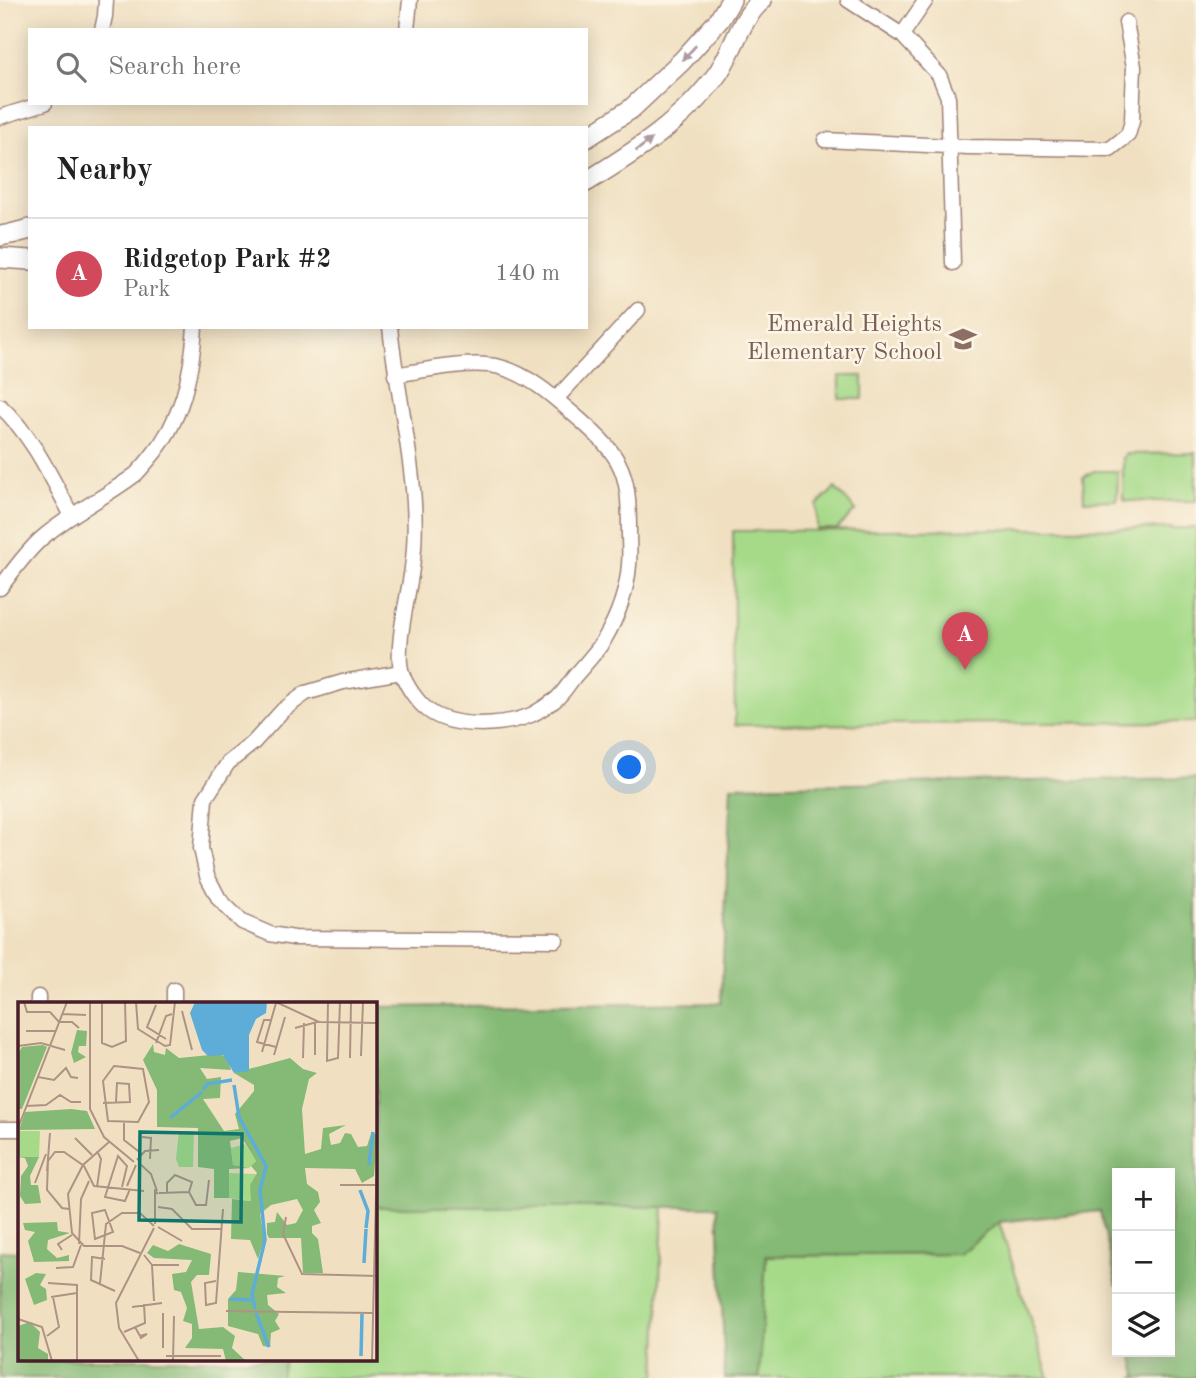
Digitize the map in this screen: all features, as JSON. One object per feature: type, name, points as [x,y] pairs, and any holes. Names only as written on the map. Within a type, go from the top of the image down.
[{"type":"main road","points":[[588,137],[631,109],[682,61],[719,20],[731,0]]},
{"type":"main road","points":[[588,181],[668,127],[689,106],[718,72],[748,15],[762,0]]},
{"type":"main road","points":[[0,236],[28,230]]},
{"type":"main road","points":[[0,258],[28,260]]},
{"type":"street","points":[[102,28],[106,0]]},
{"type":"street","points":[[407,28],[410,0]]},
{"type":"street","points":[[848,0],[902,34],[939,75],[948,97],[953,262]]},
{"type":"street","points":[[902,34],[926,0]]},
{"type":"street","points":[[825,140],[951,147],[1110,149],[1128,135],[1132,121],[1134,67],[1126,22]]},
{"type":"street","points":[[0,117],[39,105]]},
{"type":"street","points":[[556,399],[638,310]]},
{"type":"street","points":[[0,587],[42,538],[138,472],[160,446],[184,397],[195,329]]},
{"type":"street","points":[[390,329],[396,375],[410,466],[416,537],[400,648],[401,672],[427,710],[441,718],[462,724],[485,724],[531,715],[556,699],[603,643],[613,623],[629,565],[628,490],[624,473],[617,458],[598,436],[556,399],[513,372],[499,366],[481,365],[396,375]]},
{"type":"street","points":[[0,406],[18,424],[37,452],[72,516]]},
{"type":"street","points":[[401,672],[343,682],[306,693],[283,710],[253,743],[228,763],[205,799],[202,827],[201,848],[206,876],[219,899],[242,922],[270,934],[294,938],[556,940]]},
{"type":"street","points":[[0,1129],[18,1129]]},
{"type":"green space","points":[[840,376],[863,376],[863,399],[840,399]]},
{"type":"green space","points":[[1196,453],[1196,501],[1126,501],[1123,498],[1123,457],[1126,454]]},
{"type":"green space","points":[[1094,471],[1118,471],[1117,500],[1084,501],[1083,477]]},
{"type":"green space","points":[[835,488],[856,510],[837,529],[817,529],[817,505]]},
{"type":"green space","points":[[1196,528],[1196,722],[735,725],[733,531]]},
{"type":"green space","points":[[1196,778],[1196,1378],[1134,1378],[1137,1376],[1133,1357],[1175,1357],[1175,1168],[1112,1168],[1112,1264],[1100,1211],[999,1222],[959,1254],[766,1256],[759,1378],[725,1378],[718,1207],[376,1207],[376,1007],[721,1003],[731,786]]},
{"type":"green space","points":[[376,1207],[663,1207],[656,1378],[281,1378],[284,1360],[376,1360]]},
{"type":"green space","points":[[999,1222],[1049,1378],[759,1378],[766,1256],[959,1254]]},
{"type":"green space","points":[[0,1251],[18,1252],[18,1360],[284,1360],[281,1378],[0,1378]]},
{"type":"place","name":"Emerald Heights Elementary School","points":[[963,339]]},
{"type":"place","name":"Ridgetop Park #2","points":[[965,670]]}]
